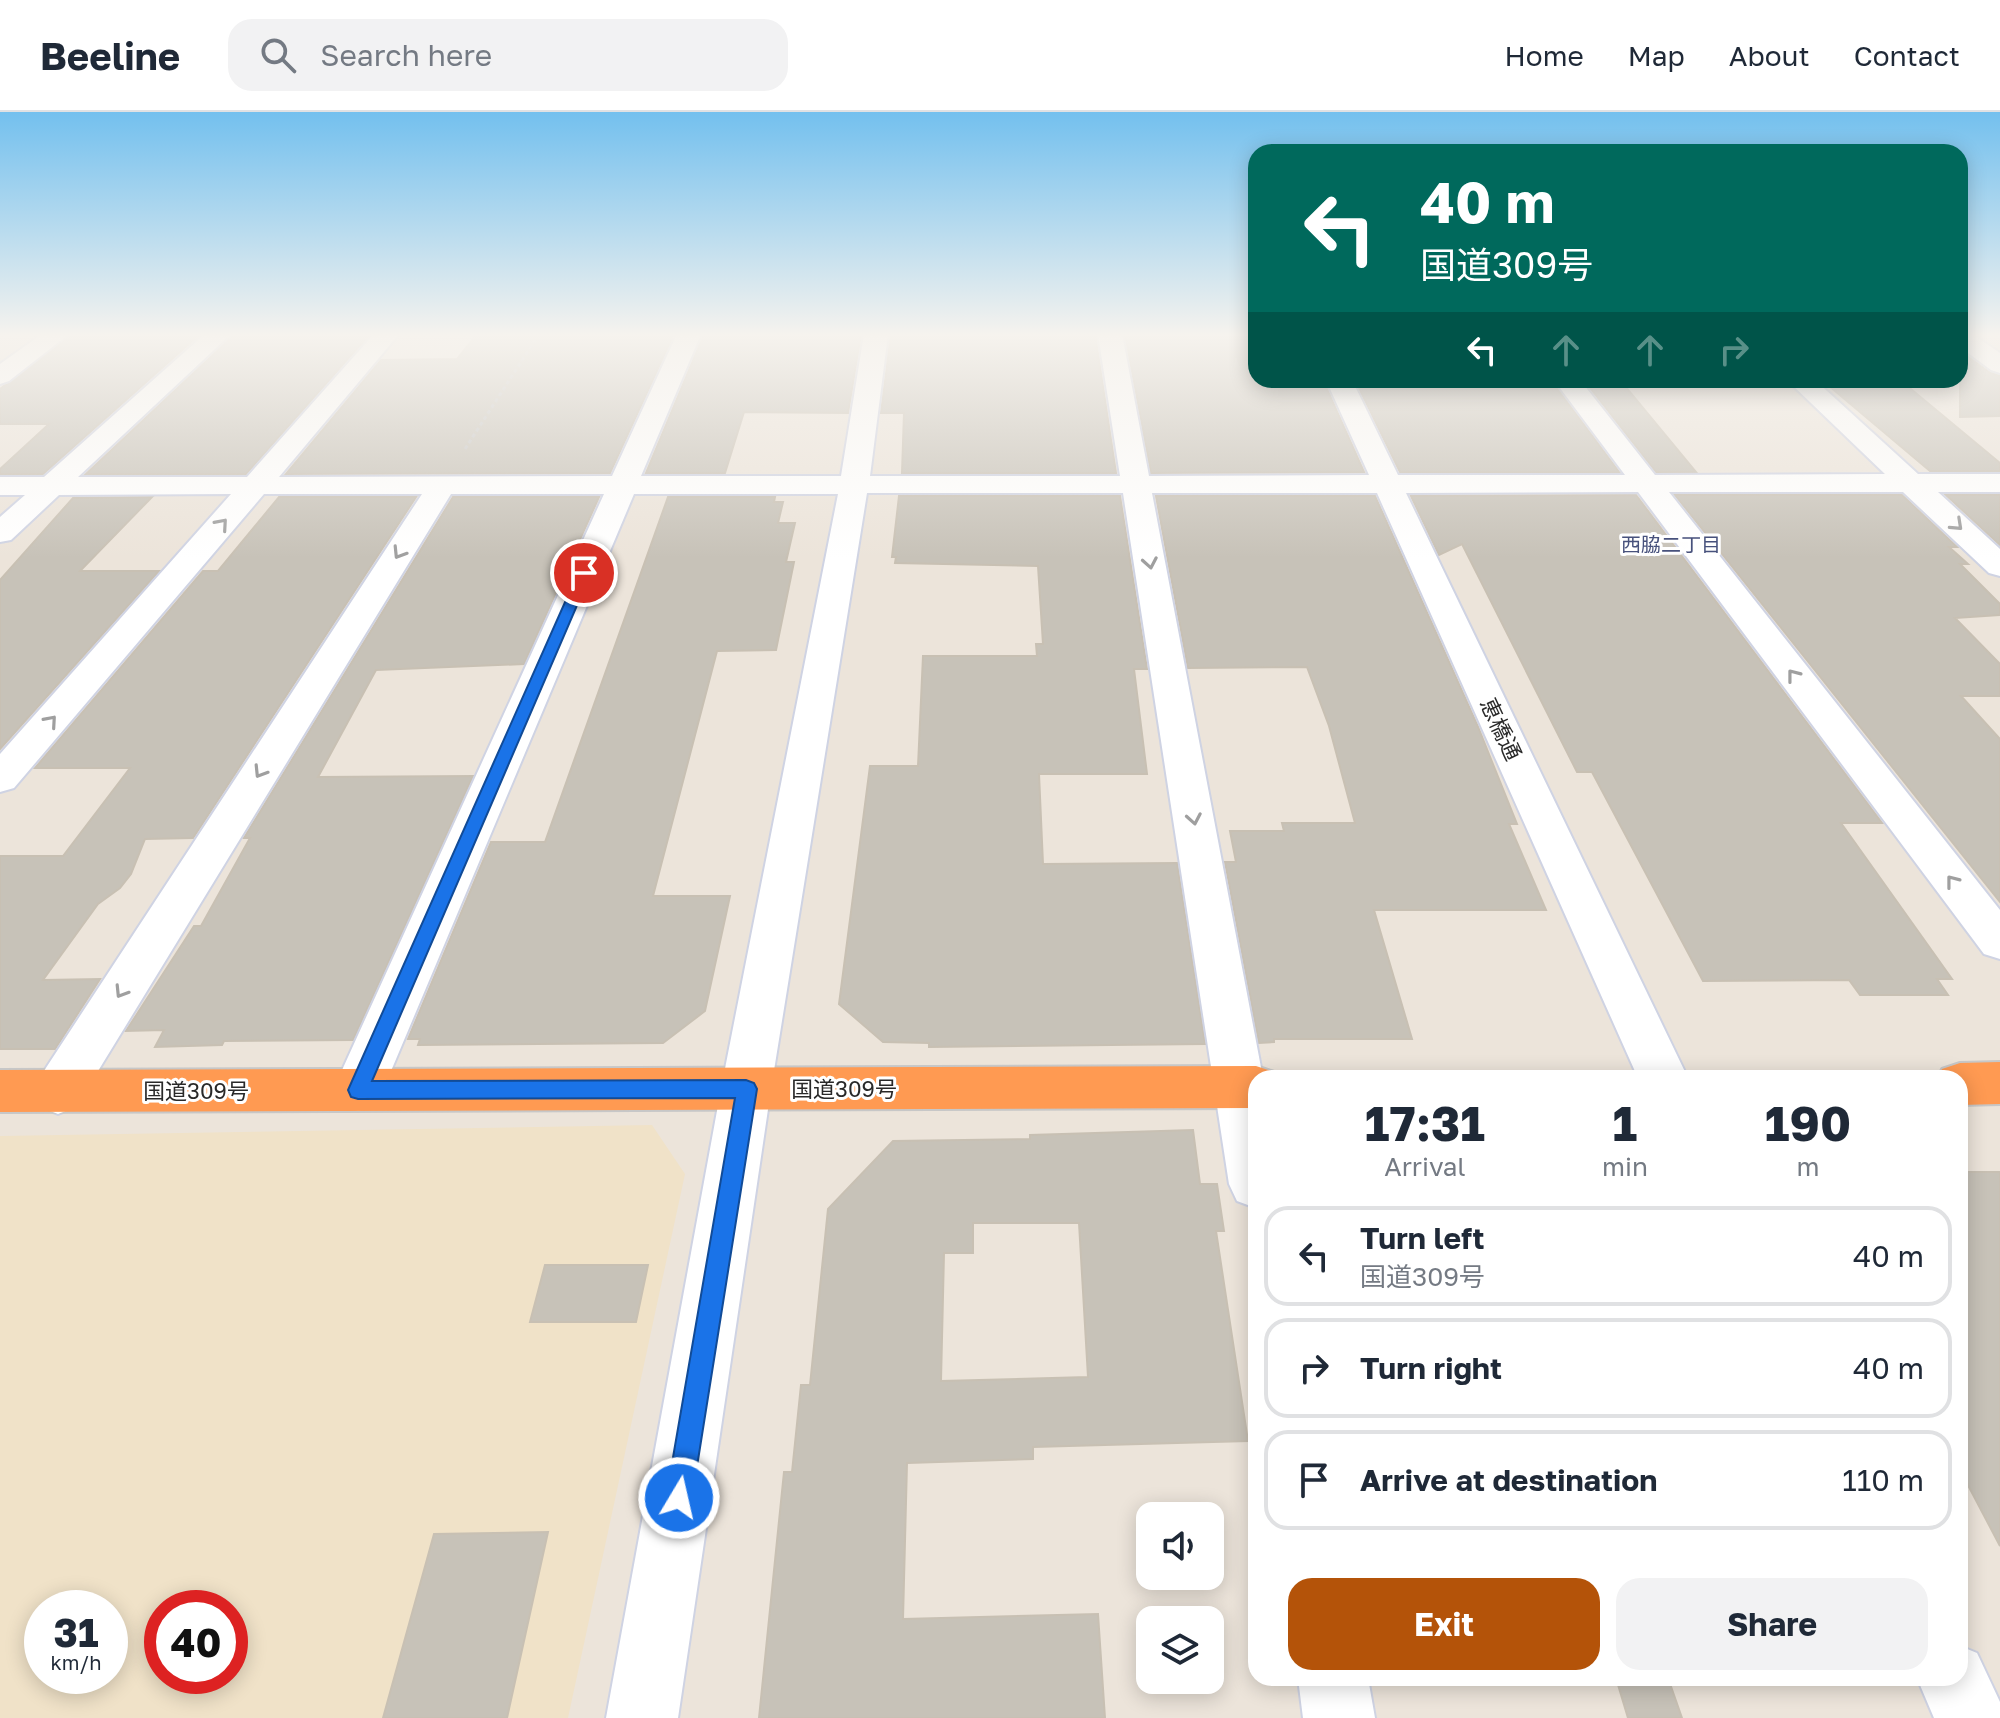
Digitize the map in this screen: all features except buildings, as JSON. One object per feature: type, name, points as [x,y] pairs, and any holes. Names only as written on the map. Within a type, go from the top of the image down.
[{"type":"highway","points":[[1968,1084],[2000,1083]]},
{"type":"highway","name":"国道309号","points":[[0,1091],[1248,1087]]},
{"type":"street","points":[[0,533],[136,409]]},
{"type":"street","points":[[0,779],[322,409]]},
{"type":"street","points":[[358,1090],[656,409]]},
{"type":"street","points":[[642,1718],[746,1089],[865,409]]},
{"type":"street","points":[[1123,409],[1248,1087]]},
{"type":"street","name":"恵橋通","points":[[1352,409],[1659,1070]]},
{"type":"street","points":[[1589,409],[2000,942]]},
{"type":"street","points":[[1831,409],[2000,566]]},
{"type":"street","points":[[0,486],[2000,483]]},
{"type":"street","points":[[58,1092],[441,487]]},
{"type":"street","points":[[1334,1686],[1339,1718]]},
{"type":"street","points":[[1956,1686],[1971,1718]]},
{"type":"path","points":[[441,487],[491,409]]},
{"type":"shaded area","points":[[652,1125],[685,1174],[568,1718],[0,1718],[0,1136]]},
{"type":"district","name":"西脇二丁目","points":[[1671,545]]},
{"type":"route","points":[[584,573],[358,1090],[746,1089],[679,1498]]}]
